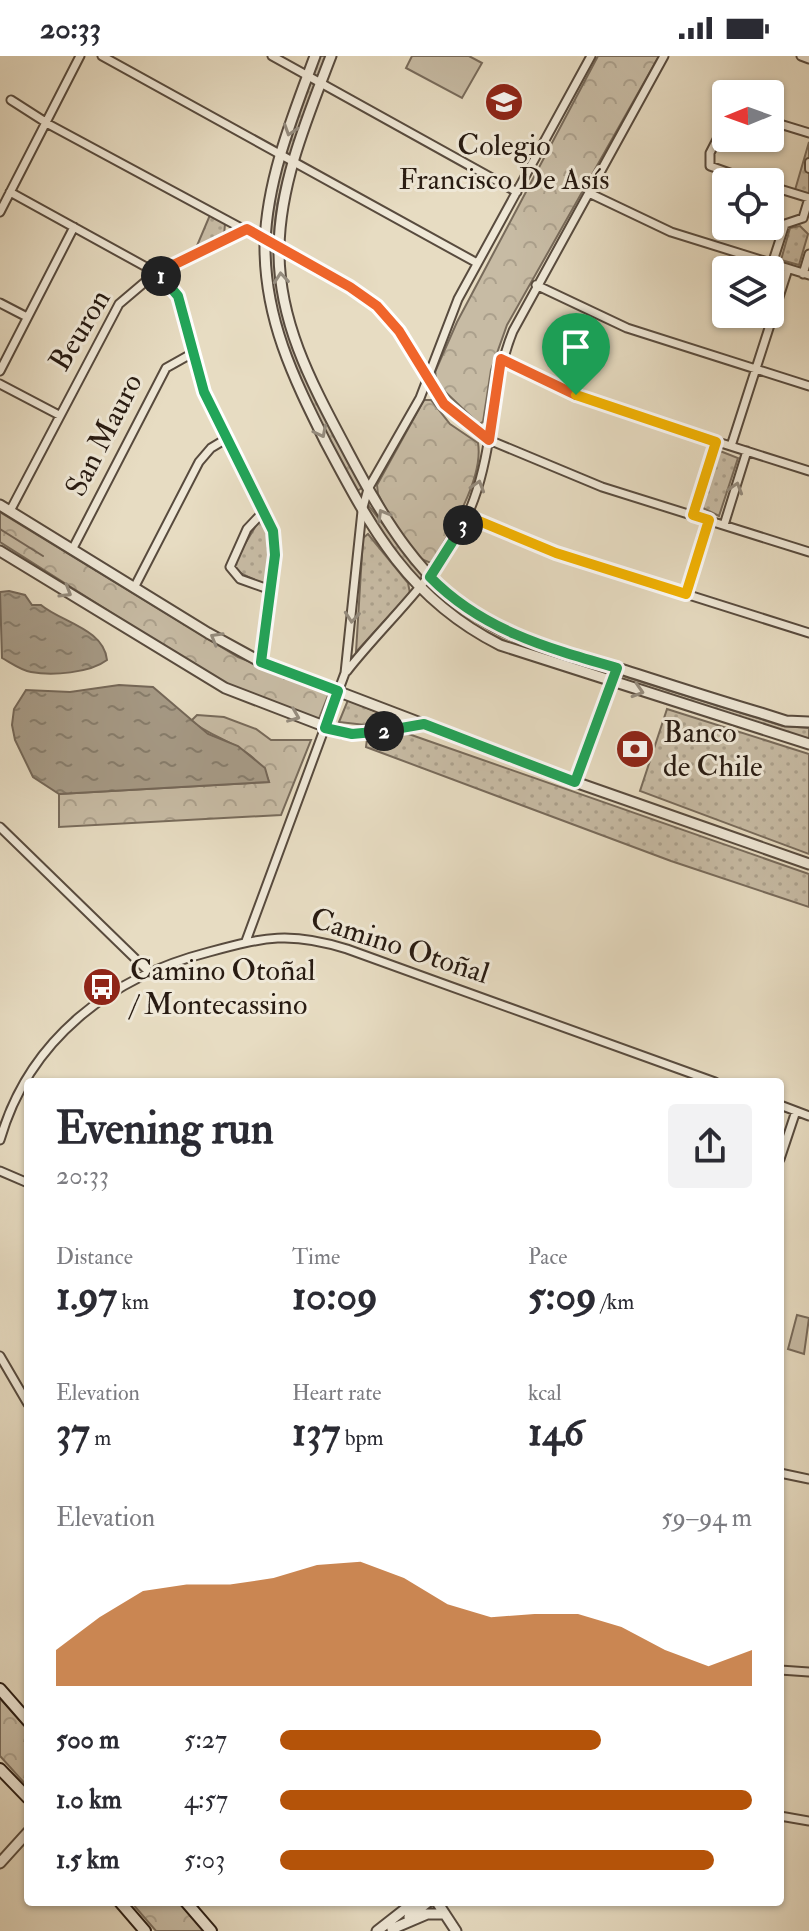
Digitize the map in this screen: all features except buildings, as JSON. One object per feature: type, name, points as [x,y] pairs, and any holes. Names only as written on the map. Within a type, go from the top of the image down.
[{"type":"main road","points":[[0,1689],[24,1716]]},
{"type":"main road","points":[[0,1769],[24,1794]]},
{"type":"main road","points":[[123,1906],[145,1931]]},
{"type":"main road","points":[[189,1906],[211,1931]]},
{"type":"street","points":[[0,212],[80,56]]},
{"type":"street","points":[[102,56],[477,263]]},
{"type":"street","points":[[272,56],[517,192]]},
{"type":"street","points":[[315,56],[270,196],[265,240],[273,318],[282,350],[300,391],[378,539],[419,588],[443,610],[484,637],[532,659],[809,744]]},
{"type":"street","points":[[331,56],[294,162],[283,204],[279,247],[285,309],[313,385],[386,523],[430,577],[462,606],[491,625],[538,645],[733,705],[786,721],[809,722]]},
{"type":"street","points":[[246,941],[345,673],[362,511],[368,489],[404,430],[427,381],[442,333],[477,263],[591,56]]},
{"type":"street","points":[[345,673],[430,577],[467,516],[489,440],[501,359],[536,285],[664,56]]},
{"type":"street","points":[[801,56],[809,59]]},
{"type":"street","points":[[11,100],[45,122],[279,247],[377,306],[399,331],[427,381],[454,414],[489,440],[577,478],[809,552]]},
{"type":"street","points":[[784,125],[809,133]]},
{"type":"street","points":[[712,148],[708,156],[710,166],[716,168]]},
{"type":"street","points":[[809,162],[809,169]]},
{"type":"street","points":[[775,256],[785,224],[806,222],[809,198],[784,190]]},
{"type":"street","points":[[10,192],[157,273],[178,296],[191,354],[204,392],[264,511],[276,544],[261,662]]},
{"type":"street","points":[[589,193],[671,232],[747,256]]},
{"type":"street","points":[[0,371],[74,227]]},
{"type":"street","name":"Beuron","points":[[10,511],[113,312],[132,291],[157,273],[247,229]]},
{"type":"street","points":[[784,268],[806,274],[809,254]]},
{"type":"street","points":[[731,446],[788,269]]},
{"type":"street","points":[[536,285],[627,328],[809,386]]},
{"type":"street","points":[[0,303],[27,317]]},
{"type":"street","name":"San Mauro","points":[[72,550],[166,368],[191,354]]},
{"type":"street","points":[[501,359],[604,406],[809,471]]},
{"type":"street","points":[[0,384],[59,415]]},
{"type":"street","points":[[300,391],[313,385]]},
{"type":"street","points":[[134,588],[199,462],[211,448],[226,439]]},
{"type":"street","points":[[693,515],[716,442]]},
{"type":"street","points":[[724,525],[747,451]]},
{"type":"street","points":[[0,505],[261,662],[575,782],[809,864]]},
{"type":"street","points":[[264,511],[247,529],[230,567],[240,579],[271,590]]},
{"type":"street","points":[[467,516],[556,553],[809,633]]},
{"type":"street","points":[[686,594],[709,520]]},
{"type":"street","points":[[0,551],[225,688],[325,728],[363,734],[424,724]]},
{"type":"street","points":[[484,637],[491,625]]},
{"type":"street","points":[[575,782],[617,668]]},
{"type":"street","points":[[729,719],[733,705]]},
{"type":"street","points":[[0,827],[148,971]]},
{"type":"street","name":"Camino Otoñal","points":[[29,1078],[59,1036],[101,998],[148,971],[246,941],[287,936],[322,942],[704,1078]]},
{"type":"street","name":"Camino Otoñal","points":[[0,1140],[24,1084]]},
{"type":"street","points":[[784,1106],[809,1116]]},
{"type":"street","points":[[784,1147],[796,1111]]},
{"type":"street","points":[[0,1171],[24,1181]]},
{"type":"street","points":[[0,1356],[24,1397]]},
{"type":"street","points":[[784,1474],[809,1479]]},
{"type":"street","points":[[784,1670],[809,1672]]},
{"type":"street","points":[[784,1817],[809,1821]]},
{"type":"street","points":[[0,1863],[24,1836]]},
{"type":"street","points":[[377,1931],[407,1906]]},
{"type":"street","points":[[390,1930],[423,1906]]},
{"type":"street","points":[[440,1906],[456,1931]]},
{"type":"street","points":[[390,1930],[427,1914],[445,1914]]},
{"type":"green space","points":[[320,56],[327,56],[293,146],[278,201],[274,240],[276,278],[283,315],[295,350],[309,385],[362,488],[357,491],[290,356],[278,320],[271,284],[268,246],[276,189]]},
{"type":"green space","points":[[412,56],[469,56],[482,63],[462,98],[406,68]]},
{"type":"green space","points":[[598,56],[659,56],[507,325],[491,370],[483,422],[479,424],[437,384],[435,372],[457,322]]},
{"type":"green space","points":[[809,142],[809,194],[795,190]]},
{"type":"green space","points":[[210,215],[225,224],[224,235],[196,248]]},
{"type":"green space","points":[[800,226],[808,234],[799,265],[784,261],[782,256],[790,228]]},
{"type":"green space","points":[[424,400],[431,400],[450,424],[478,443],[476,472],[471,488],[431,563],[421,559],[406,543],[378,494],[377,485]]},
{"type":"green space","points":[[720,451],[738,458],[719,516],[701,507]]},
{"type":"green space","points":[[369,506],[422,575],[420,579],[400,561],[367,510]]},
{"type":"green space","points":[[0,512],[238,657],[329,693],[318,721],[222,683],[0,542]]},
{"type":"green space","points":[[260,519],[269,549],[267,582],[263,584],[234,570],[234,562]]},
{"type":"green space","points":[[368,534],[408,583],[410,593],[356,652],[363,538]]},
{"type":"green space","points":[[430,585],[479,623],[536,649],[783,726],[809,728],[809,740],[524,649],[472,624],[426,588]]},
{"type":"green space","points":[[348,700],[394,719],[374,726],[339,722]]},
{"type":"green space","points":[[667,709],[809,754],[809,854],[640,791]]},
{"type":"green space","points":[[197,715],[224,717],[256,729],[271,740],[311,740],[281,815],[59,827],[59,794],[269,782],[264,770],[247,753],[191,721]]},
{"type":"green space","points":[[400,731],[809,874],[809,907],[671,861],[366,747],[367,739]]},
{"type":"green space","points":[[797,1315],[809,1318],[804,1354],[788,1349]]},
{"type":"green space","points":[[0,1698],[24,1725],[24,1783],[0,1756]]},
{"type":"green space","points":[[134,1906],[182,1906],[204,1931],[156,1931]]},
{"type":"water","points":[[0,592],[25,595],[32,605],[41,605],[90,633],[104,649],[107,660],[81,671],[49,674],[28,671],[2,658]]},
{"type":"water","points":[[119,685],[153,687],[208,734],[238,746],[265,768],[269,782],[59,794],[33,777],[15,740],[12,725],[14,709],[26,690],[70,692]]},
{"type":"waterway","points":[[0,529],[43,556]]},
{"type":"place","name":"Colegio Francisco De Asís","points":[[504,102]]},
{"type":"place","name":"Banco de Chile","points":[[635,749]]},
{"type":"place","name":"Camino Otoñal / Montecassino","points":[[102,987]]},
{"type":"route","points":[[247,229],[369,299],[399,331],[427,381],[444,404],[465,424],[489,440],[501,359],[576,395],[716,442],[693,515],[709,520],[686,594],[556,553],[467,516],[430,577],[448,595],[491,625],[538,645],[617,668],[575,782],[424,724],[363,734],[333,731],[325,728],[338,691],[261,662],[275,555],[273,531],[204,392],[191,354],[178,296],[157,273],[247,229]]}]
